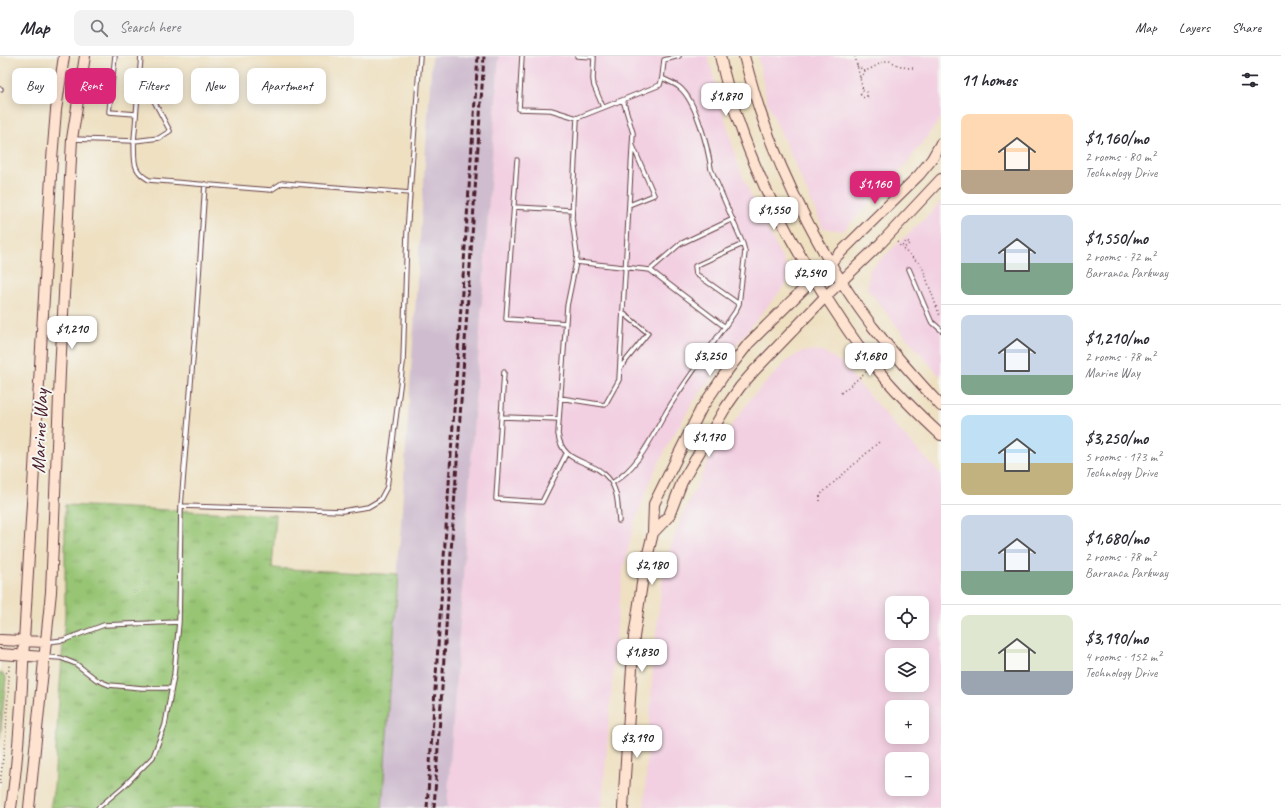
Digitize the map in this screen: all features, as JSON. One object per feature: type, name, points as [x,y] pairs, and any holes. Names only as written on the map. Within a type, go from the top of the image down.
[{"type":"main road","name":"Marine Way","points":[[11,808],[21,720],[23,655],[52,160],[56,110],[64,56]]},
{"type":"main road","name":"Marine Way","points":[[29,808],[51,592],[72,139],[85,56]]},
{"type":"main road","points":[[720,56],[738,117],[751,153],[783,225],[825,298],[873,365],[902,397],[941,435]]},
{"type":"main road","points":[[744,56],[773,145],[806,218],[842,281],[872,325],[906,369],[941,406]]},
{"type":"main road","points":[[623,808],[634,637],[644,570],[653,533],[654,504],[701,409],[724,375],[749,343],[920,175],[932,159],[941,143]]},
{"type":"main road","points":[[653,533],[669,516],[682,482],[726,407],[740,388],[754,371],[881,243],[941,179]]},
{"type":"main road","points":[[0,640],[45,642]]},
{"type":"main road","points":[[0,654],[44,657]]},
{"type":"lane","points":[[115,56],[109,112],[136,114]]},
{"type":"lane","points":[[140,68],[141,56]]},
{"type":"lane","points":[[181,506],[342,511],[368,507],[380,500],[387,487],[403,363],[407,233],[420,56]]},
{"type":"lane","points":[[522,56],[519,109],[551,110],[577,118],[660,85],[664,60],[678,56]]},
{"type":"lane","points":[[577,56],[594,57],[594,86],[603,107]]},
{"type":"lane","points":[[612,483],[622,477],[634,466],[674,399],[735,312],[739,304],[745,252],[743,244],[711,169],[708,151],[694,108],[679,87],[662,78]]},
{"type":"lane","points":[[560,398],[605,405],[619,380],[633,133],[623,100]]},
{"type":"lane","points":[[137,104],[134,141],[135,164],[140,174],[149,180],[271,190],[282,183],[410,193]]},
{"type":"lane","points":[[72,139],[134,141],[159,138],[170,131],[156,104]]},
{"type":"lane","points":[[577,118],[572,210],[577,254],[567,306],[558,434],[559,442],[566,454],[598,471],[612,483],[617,499],[619,521]]},
{"type":"lane","points":[[629,205],[654,195],[632,143]]},
{"type":"lane","points":[[517,160],[506,319],[566,323]]},
{"type":"lane","points":[[98,808],[124,786],[153,757],[165,725],[179,622],[181,506],[196,322],[205,184]]},
{"type":"lane","points":[[514,207],[572,210]]},
{"type":"lane","points":[[650,270],[680,244],[733,219]]},
{"type":"lane","points":[[739,304],[696,274],[695,266],[743,244]]},
{"type":"lane","points":[[576,262],[650,270],[725,326]]},
{"type":"lane","points":[[909,269],[931,322],[941,330]]},
{"type":"lane","points":[[620,368],[648,333],[623,313]]},
{"type":"lane","points":[[504,372],[496,499],[542,502],[566,454]]},
{"type":"lane","points":[[502,417],[559,420]]},
{"type":"lane","points":[[45,642],[64,640],[104,626],[179,622]]},
{"type":"lane","points":[[44,657],[61,658],[76,664],[97,680],[109,685],[142,688],[171,688]]},
{"type":"path","points":[[855,56],[863,91],[861,92],[861,95],[864,97],[867,96]]},
{"type":"path","points":[[860,78],[865,71],[888,61],[900,66],[914,68]]},
{"type":"path","points":[[857,66],[865,71]]},
{"type":"path","points":[[863,91],[867,92],[867,96],[870,99]]},
{"type":"path","points":[[896,241],[901,246],[907,240],[910,243],[903,249],[922,266],[941,316]]},
{"type":"path","points":[[840,393],[873,365]]},
{"type":"path","points":[[820,501],[820,495],[879,442]]},
{"type":"path","points":[[0,784],[6,732],[8,677],[6,672],[9,670]]},
{"type":"shaded area","points":[[432,56],[499,56],[447,808],[382,808]]},
{"type":"shaded area","points":[[499,56],[708,56],[738,165],[753,200],[788,270],[786,284],[735,346],[692,404],[668,445],[652,477],[634,524],[624,567],[619,602],[602,808],[447,808]]},
{"type":"shaded area","points":[[758,56],[941,56],[941,118],[905,166],[843,231],[823,228],[767,102]]},
{"type":"shaded area","points":[[941,201],[941,377],[903,334],[867,288],[869,270],[930,214]]},
{"type":"shaded area","points":[[817,350],[829,355],[841,363],[900,431],[941,474],[941,808],[644,808],[654,651],[664,566],[681,518],[711,455],[751,398],[787,361],[801,352]]},
{"type":"green space","points":[[65,505],[276,515],[272,568],[398,575],[382,808],[50,808],[54,787],[65,615]]},
{"type":"green space","points":[[0,672],[6,677],[0,739]]},
{"type":"railway","points":[[427,808],[478,56]]},
{"type":"railway","points":[[434,808],[484,56]]}]
